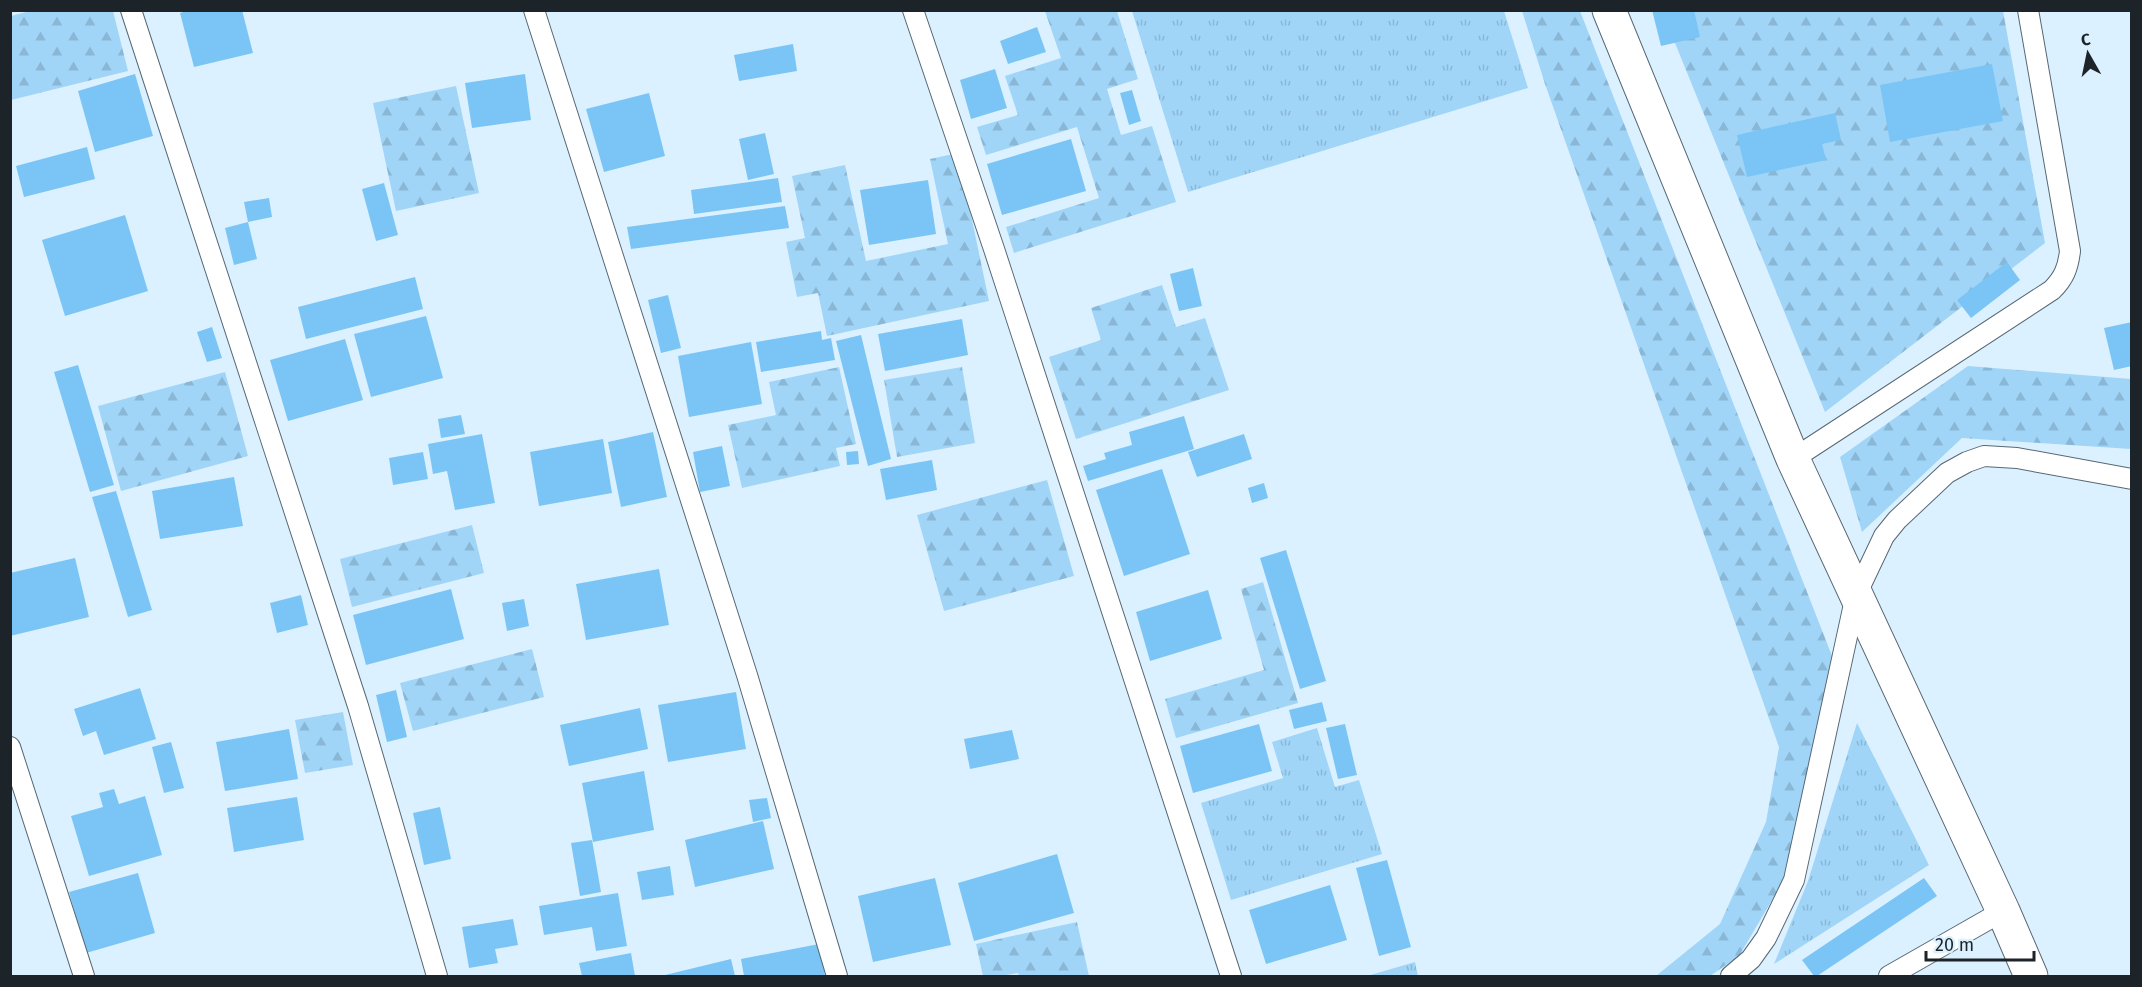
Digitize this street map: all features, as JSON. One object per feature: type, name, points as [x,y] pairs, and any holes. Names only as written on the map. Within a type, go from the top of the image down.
[{"type":"street","points":[[1609,10],[1793,459],[2003,910],[2031,976]]},
{"type":"lane","points":[[132,10],[358,706],[437,976]]},
{"type":"lane","points":[[534,10],[747,675],[837,976]]},
{"type":"lane","points":[[913,10],[994,249],[1231,976]]},
{"type":"lane","points":[[1793,459],[2052,290],[2068,267],[2070,252],[2028,10]]},
{"type":"lane","points":[[1731,976],[1751,959],[1766,938],[1794,880],[1857,595],[1884,536],[1897,520],[1947,473],[1984,456],[2017,458],[2132,479]]},
{"type":"lane","points":[[10,747],[84,976]]},
{"type":"lane","points":[[1889,976],[2003,910]]},
{"type":"green space","points":[[34,10],[113,11],[128,71],[11,100],[11,16]]},
{"type":"green space","points":[[1045,11],[1117,11],[1138,79],[1107,89],[1121,135],[1152,126],[1176,202],[1014,253],[1006,227],[1099,198],[1077,127],[986,155],[977,127],[1018,115],[1005,76],[1061,58]]},
{"type":"green space","points":[[1132,11],[1504,11],[1528,88],[1188,192]]},
{"type":"green space","points":[[1522,11],[1580,11],[1841,679],[1784,880],[1739,956],[1710,976],[1656,976],[1720,924],[1766,822],[1779,747],[1545,84]]},
{"type":"green space","points":[[1662,11],[2003,11],[2045,243],[1825,412]]},
{"type":"green space","points":[[456,86],[479,193],[396,211],[373,103]]},
{"type":"green space","points":[[958,153],[989,301],[827,336],[818,293],[797,297],[786,242],[805,238],[792,176],[845,165],[866,261],[948,244],[930,159]]},
{"type":"green space","points":[[1162,285],[1176,327],[1205,318],[1229,390],[1076,439],[1049,357],[1101,340],[1091,308]]},
{"type":"green space","points":[[1968,366],[2131,379],[2131,449],[1962,438],[1862,532],[1840,457]]},
{"type":"green space","points":[[839,367],[856,444],[836,448],[840,466],[742,488],[728,425],[776,415],[769,382]]},
{"type":"green space","points":[[962,367],[975,443],[897,457],[884,380]]},
{"type":"green space","points":[[225,372],[248,456],[121,491],[98,406]]},
{"type":"green space","points":[[1047,480],[1074,576],[944,611],[917,515]]},
{"type":"green space","points":[[472,525],[484,573],[352,607],[340,559]]},
{"type":"green space","points":[[1263,582],[1298,703],[1176,738],[1165,699],[1264,670],[1241,589]]},
{"type":"green space","points":[[532,649],[544,697],[413,731],[400,683]]},
{"type":"green space","points":[[343,712],[353,765],[305,773],[295,720]]},
{"type":"green space","points":[[1857,723],[1929,865],[1774,964],[1808,881]]},
{"type":"green space","points":[[1317,728],[1335,787],[1359,780],[1382,854],[1231,900],[1201,803],[1283,778],[1272,742]]},
{"type":"green space","points":[[1077,922],[1089,976],[1019,976],[1018,973],[983,976],[976,944]]},
{"type":"green space","points":[[1415,962],[1418,976],[1367,976]]},
{"type":"building","points":[[190,10],[242,10],[253,53],[194,67],[180,13]]},
{"type":"building","points":[[1652,10],[1694,10],[1700,37],[1661,46]]},
{"type":"building","points":[[1037,27],[1046,52],[1008,64],[1000,41]]},
{"type":"building","points":[[793,44],[797,71],[739,81],[734,55]]},
{"type":"building","points":[[1992,64],[2003,121],[1890,142],[1880,85]]},
{"type":"building","points":[[995,69],[1007,108],[971,119],[960,80]]},
{"type":"building","points":[[135,74],[153,136],[95,152],[78,91]]},
{"type":"building","points":[[525,74],[531,120],[472,128],[465,83]]},
{"type":"building","points":[[1132,90],[1141,121],[1129,125],[1120,93]]},
{"type":"building","points":[[649,93],[665,156],[604,172],[586,109]]},
{"type":"building","points":[[1835,113],[1841,140],[1822,144],[1826,160],[1747,177],[1737,135]]},
{"type":"building","points":[[765,133],[774,174],[748,180],[739,139]]},
{"type":"building","points":[[1071,139],[1086,191],[1002,215],[987,164]]},
{"type":"building","points":[[87,147],[95,179],[24,197],[16,166]]},
{"type":"building","points":[[778,178],[782,202],[694,214],[691,190]]},
{"type":"building","points":[[928,180],[936,234],[869,245],[860,190]]},
{"type":"building","points":[[384,183],[398,235],[376,241],[362,189]]},
{"type":"building","points":[[269,198],[272,217],[248,222],[244,202]]},
{"type":"building","points":[[785,206],[789,228],[631,249],[627,227]]},
{"type":"building","points":[[125,215],[148,291],[65,316],[42,240]]},
{"type":"building","points":[[248,222],[257,259],[234,265],[225,228]]},
{"type":"building","points":[[2007,262],[2020,280],[1971,318],[1957,300]]},
{"type":"building","points":[[1193,268],[1202,306],[1179,311],[1170,274]]},
{"type":"building","points":[[415,277],[423,309],[306,339],[298,307]]},
{"type":"building","points":[[668,295],[681,348],[661,353],[648,300]]},
{"type":"building","points":[[426,316],[443,378],[371,397],[354,334]]},
{"type":"building","points":[[962,319],[968,355],[885,371],[878,334]]},
{"type":"building","points":[[2132,322],[2132,366],[2114,370],[2104,328]]},
{"type":"building","points":[[212,327],[222,358],[207,362],[197,332]]},
{"type":"building","points":[[821,331],[822,340],[831,338],[835,360],[761,372],[756,342]]},
{"type":"building","points":[[861,335],[891,459],[868,466],[836,341]]},
{"type":"building","points":[[345,339],[363,400],[288,421],[270,360]]},
{"type":"building","points":[[751,342],[762,404],[689,417],[678,356]]},
{"type":"building","points":[[78,365],[114,485],[90,492],[54,372]]},
{"type":"building","points":[[461,415],[465,434],[441,438],[438,419]]},
{"type":"building","points":[[1184,416],[1194,449],[1088,481],[1083,466],[1106,459],[1104,453],[1132,445],[1129,432]]},
{"type":"building","points":[[653,432],[667,497],[621,507],[608,442]]},
{"type":"building","points":[[482,434],[495,503],[455,510],[447,471],[433,474],[428,444]]},
{"type":"building","points":[[1244,434],[1252,459],[1197,477],[1188,452]]},
{"type":"building","points":[[603,439],[612,493],[539,506],[530,452]]},
{"type":"building","points":[[722,446],[730,486],[700,492],[693,452]]},
{"type":"building","points":[[858,451],[859,464],[847,465],[846,452]]},
{"type":"building","points":[[423,452],[428,479],[393,485],[389,458]]},
{"type":"building","points":[[932,460],[937,490],[886,500],[880,469]]},
{"type":"building","points":[[1162,469],[1190,554],[1124,576],[1096,490]]},
{"type":"building","points":[[234,477],[243,526],[160,539],[152,491]]},
{"type":"building","points":[[1264,483],[1268,498],[1252,503],[1248,488]]},
{"type":"building","points":[[116,491],[152,610],[128,617],[92,497]]},
{"type":"building","points":[[1286,550],[1326,681],[1300,689],[1260,558]]},
{"type":"building","points":[[75,558],[89,617],[10,636],[10,573]]},
{"type":"building","points":[[659,569],[669,625],[586,640],[576,584]]},
{"type":"building","points":[[451,589],[464,639],[366,665],[353,615]]},
{"type":"building","points":[[1208,590],[1222,639],[1150,661],[1136,612]]},
{"type":"building","points":[[301,595],[308,625],[277,633],[270,603]]},
{"type":"building","points":[[524,599],[529,626],[507,631],[502,603]]},
{"type":"building","points":[[140,688],[156,739],[104,755],[96,731],[83,736],[74,709]]},
{"type":"building","points":[[396,690],[407,737],[387,742],[376,695]]},
{"type":"building","points":[[736,692],[746,749],[668,762],[658,705]]},
{"type":"building","points":[[1322,702],[1327,721],[1294,729],[1289,710]]},
{"type":"building","points":[[640,708],[648,749],[569,766],[560,725]]},
{"type":"building","points":[[1259,724],[1272,771],[1193,793],[1180,746]]},
{"type":"building","points":[[1345,724],[1357,775],[1338,779],[1326,728]]},
{"type":"building","points":[[289,729],[298,779],[225,791],[216,742]]},
{"type":"building","points":[[1012,730],[1019,759],[970,769],[964,739]]},
{"type":"building","points":[[171,742],[184,788],[164,793],[152,747]]},
{"type":"building","points":[[644,771],[654,830],[593,842],[582,783]]},
{"type":"building","points":[[114,789],[119,804],[145,796],[162,855],[89,876],[71,816],[103,807],[99,793]]},
{"type":"building","points":[[297,797],[304,840],[234,852],[227,808]]},
{"type":"building","points":[[767,798],[771,818],[753,822],[749,800]]},
{"type":"building","points":[[440,807],[451,859],[424,865],[413,813]]},
{"type":"building","points":[[763,821],[774,869],[695,887],[685,840]]},
{"type":"building","points":[[592,840],[601,892],[580,896],[571,843]]},
{"type":"building","points":[[1057,854],[1074,913],[974,941],[958,883]]},
{"type":"building","points":[[1387,860],[1411,947],[1379,956],[1356,868]]},
{"type":"building","points":[[670,866],[674,895],[642,900],[637,872]]},
{"type":"building","points":[[138,873],[155,933],[86,953],[69,892]]},
{"type":"building","points":[[935,878],[951,945],[873,962],[858,896]]},
{"type":"building","points":[[1924,878],[1937,896],[1814,976],[1802,960]]},
{"type":"building","points":[[1330,885],[1347,940],[1266,964],[1249,910]]},
{"type":"building","points":[[618,893],[627,946],[596,951],[592,927],[544,935],[539,906]]},
{"type":"building","points":[[513,919],[518,945],[495,949],[498,963],[469,968],[462,927]]},
{"type":"building","points":[[819,944],[825,976],[744,976],[741,959]]},
{"type":"building","points":[[631,953],[635,976],[582,976],[579,963]]},
{"type":"building","points":[[731,959],[735,976],[661,976]]}]
